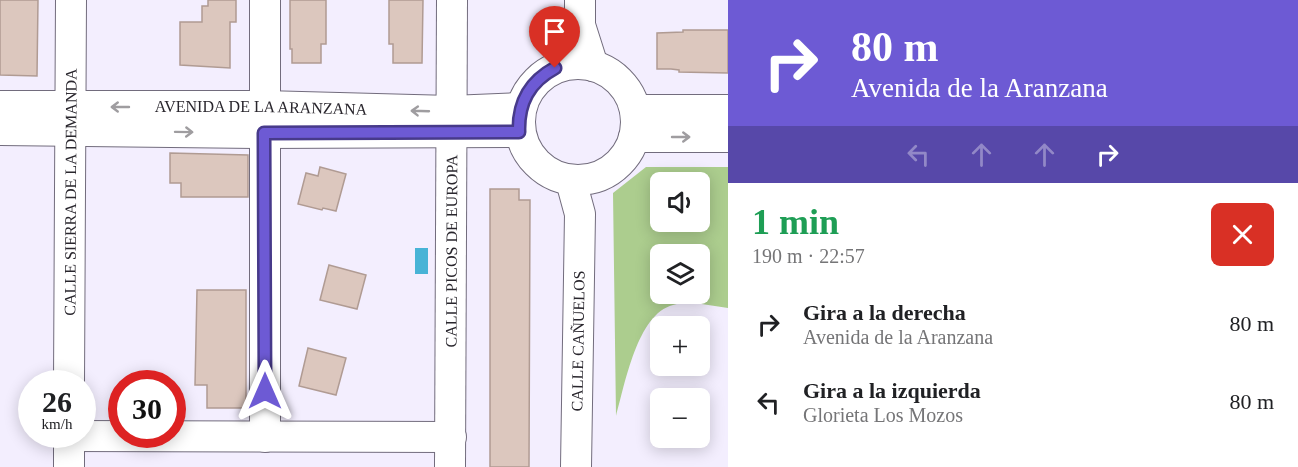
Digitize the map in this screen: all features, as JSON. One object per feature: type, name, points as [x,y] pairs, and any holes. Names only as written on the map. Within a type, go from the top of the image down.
[{"type":"street","name":"CALLE SIERRA DE LA DEMANDA","points":[[69,370],[71,0]]},
{"type":"street","points":[[265,0],[265,437]]},
{"type":"street","name":"CALLE PICOS DE EUROPA","points":[[450,467],[452,0]]},
{"type":"street","points":[[580,13],[580,65]]},
{"type":"street","points":[[580,65],[613,75],[620,82],[630,96],[635,124],[627,155],[617,166],[582,180],[548,173],[536,164],[526,151],[520,120],[533,84],[545,73],[580,65]]},
{"type":"street","name":"AVENIDA DE LA ARANZANA","points":[[0,106],[70,119]]},
{"type":"street","points":[[635,124],[728,110]]},
{"type":"street","name":"AVENIDA DE LA ARANZANA","points":[[0,130],[70,119],[451,122],[520,120]]},
{"type":"street","points":[[635,124],[728,137]]},
{"type":"street","name":"CALLE CAÑUELOS","points":[[576,467],[582,180]]},
{"type":"street","points":[[96,436],[451,437]]},
{"type":"street","points":[[69,448],[69,467]]},
{"type":"green space","points":[[646,167],[728,167],[728,308],[700,304],[710,304],[710,244],[650,244],[650,304],[680,304],[661,311],[656,316],[650,316],[650,322],[634,352],[616,416],[613,193]]},
{"type":"water","points":[[415,248],[428,248],[428,274],[415,274]]},
{"type":"building","points":[[0,0],[38,0],[37,76],[0,75]]},
{"type":"building","points":[[208,0],[236,0],[236,22],[230,22],[230,68],[180,65],[180,22],[202,22],[202,6],[208,6]]},
{"type":"building","points":[[290,0],[326,0],[326,44],[321,44],[321,63],[292,63]]},
{"type":"building","points":[[389,0],[423,0],[422,63],[393,63],[393,44],[389,44]]},
{"type":"building","points":[[683,30],[728,30],[728,73],[657,69],[657,33],[683,32]]},
{"type":"building","points":[[170,153],[248,155],[248,197],[181,197],[181,183],[170,183]]},
{"type":"building","points":[[320,167],[346,174],[336,211],[298,204],[306,173],[318,176]]},
{"type":"building","points":[[490,189],[519,189],[519,200],[530,200],[529,467],[490,467]]},
{"type":"building","points":[[329,265],[366,275],[357,309],[320,300]]},
{"type":"building","points":[[197,290],[246,290],[246,408],[207,408],[207,385],[195,385]]},
{"type":"building","points":[[308,348],[346,358],[336,395],[299,386]]},
{"type":"route","points":[[265,391],[264,133],[519,132],[520,108],[526,95],[533,84],[545,73],[555,68]]}]
